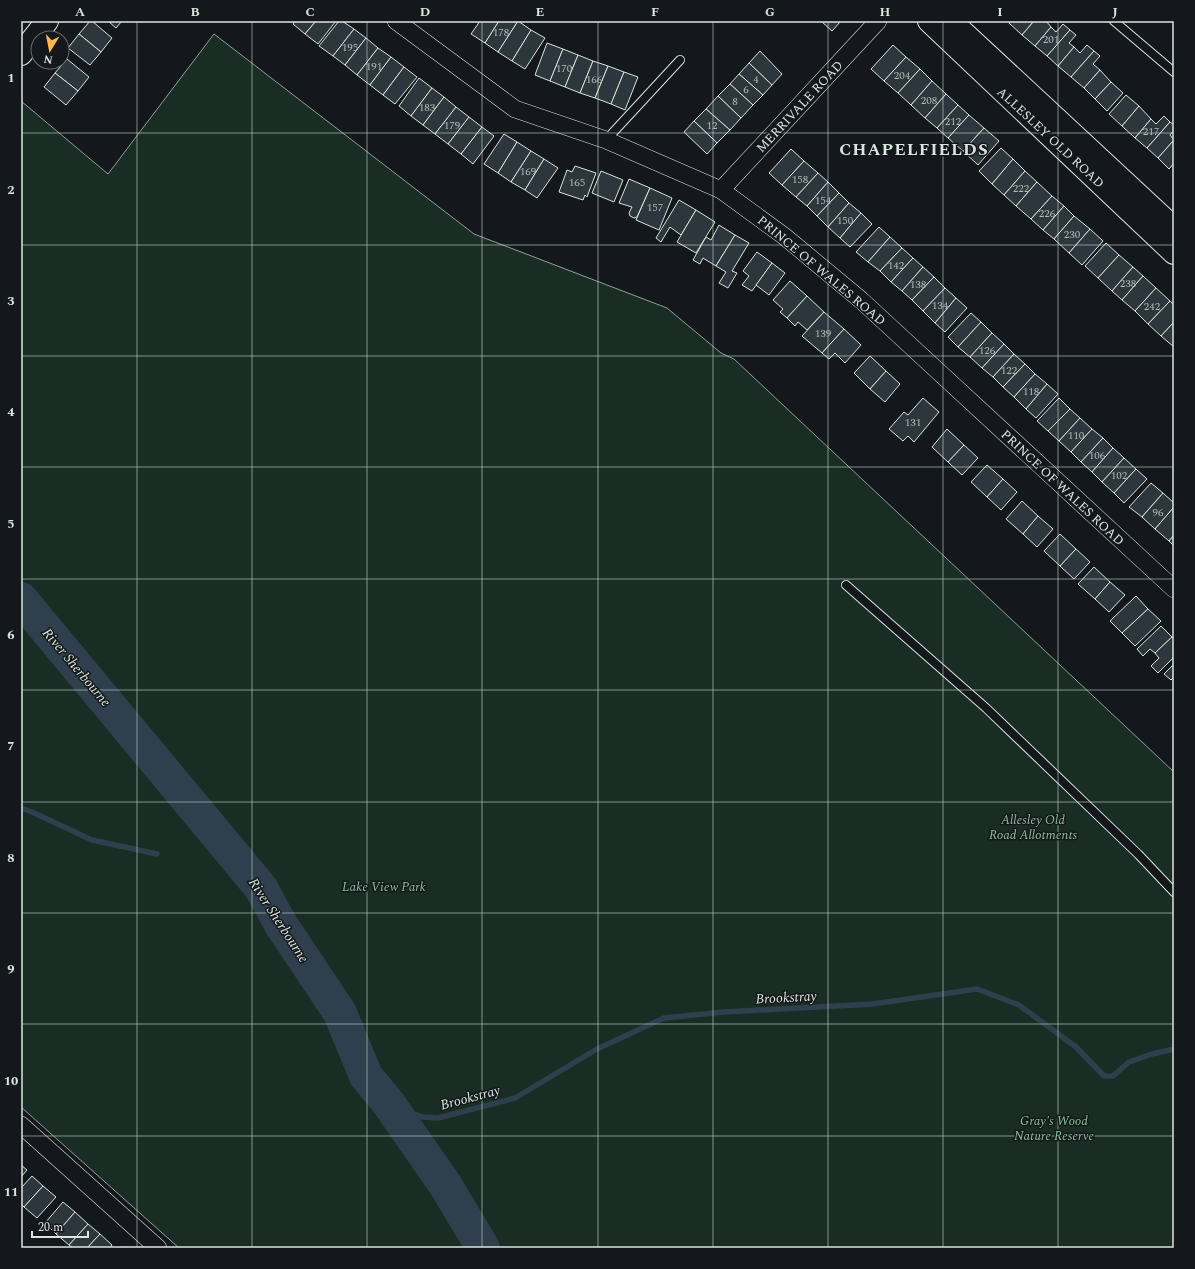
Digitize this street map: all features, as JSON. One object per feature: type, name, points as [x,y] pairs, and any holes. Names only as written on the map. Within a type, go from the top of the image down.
[{"type":"main road","points":[[21,54],[47,21]]},
{"type":"main road","name":"ALLESLEY OLD ROAD","points":[[929,21],[1174,253]]},
{"type":"main road","name":"ALLESLEY OLD ROAD","points":[[951,21],[1174,228]]},
{"type":"street","name":"PRINCE OF WALES ROAD","points":[[396,21],[515,109],[606,140],[721,190],[784,236],[861,300],[1174,589]]},
{"type":"street","name":"MERRIVALE ROAD","points":[[721,190],[878,21]]},
{"type":"street","points":[[21,1125],[158,1248]]},
{"type":"lane","points":[[1114,21],[1174,72]]},
{"type":"lane","points":[[606,140],[680,60]]},
{"type":"lane","points":[[846,585],[986,708],[1138,854],[1174,892]]},
{"type":"green space","name":"Lake View Park","points":[[214,34],[474,234],[667,308],[721,353],[734,359],[1174,772],[1174,1248],[179,1248],[21,1107],[21,101],[108,174]]},
{"type":"building","points":[[90,21],[92,21],[112,38],[101,52],[79,34]]},
{"type":"building","points":[[108,21],[122,21],[116,28]]},
{"type":"building","points":[[295,21],[316,21],[305,34],[293,24]]},
{"type":"building","points":[[316,21],[336,21],[318,44],[305,34]]},
{"type":"building","points":[[339,21],[342,21],[354,29],[333,56],[319,46]]},
{"type":"building","points":[[480,21],[499,21],[485,43],[471,34]]},
{"type":"building","points":[[499,21],[518,21],[498,52],[485,43]]},
{"type":"building","points":[[518,21],[531,30],[512,61],[498,52]]},
{"type":"building","points":[[821,21],[841,21],[832,31]]},
{"type":"building","points":[[1011,21],[1034,21],[1022,35],[1009,23]]},
{"type":"building","points":[[1034,21],[1046,21],[1051,27],[1035,46],[1022,35]]},
{"type":"building","points":[[1063,24],[1070,30],[1047,56],[1035,46],[1051,27],[1056,32]]},
{"type":"building","points":[[354,29],[366,38],[345,65],[333,56]]},
{"type":"building","points":[[531,30],[545,38],[525,69],[512,61]]},
{"type":"building","points":[[1070,30],[1076,35],[1069,43],[1074,47],[1058,66],[1047,56]]},
{"type":"building","points":[[79,34],[101,52],[90,65],[70,50],[70,45]]},
{"type":"building","points":[[366,38],[378,48],[357,75],[345,65]]},
{"type":"building","points":[[547,43],[563,49],[550,81],[535,75]]},
{"type":"building","points":[[893,45],[906,57],[884,81],[871,69]]},
{"type":"building","points":[[1087,45],[1094,51],[1071,77],[1058,66],[1074,47],[1080,53]]},
{"type":"building","points":[[378,48],[391,57],[370,85],[357,75]]},
{"type":"building","points":[[563,49],[578,55],[565,87],[550,81]]},
{"type":"building","points":[[760,51],[782,74],[772,85],[749,63]]},
{"type":"building","points":[[1094,51],[1100,56],[1093,64],[1100,70],[1084,88],[1071,77]]},
{"type":"building","points":[[578,55],[593,61],[580,93],[565,87]]},
{"type":"building","points":[[391,57],[404,67],[383,95],[370,85]]},
{"type":"building","points":[[906,57],[920,69],[898,93],[884,81]]},
{"type":"building","points":[[70,61],[89,77],[78,91],[55,73],[58,70],[70,70]]},
{"type":"building","points":[[593,61],[608,66],[595,98],[580,93]]},
{"type":"building","points":[[749,63],[772,85],[763,95],[739,74]]},
{"type":"building","points":[[608,66],[624,72],[611,104],[595,98]]},
{"type":"building","points":[[404,67],[417,77],[395,104],[383,95]]},
{"type":"building","points":[[920,69],[932,81],[911,105],[898,93]]},
{"type":"building","points":[[1100,70],[1111,82],[1095,99],[1084,88]]},
{"type":"building","points":[[624,72],[638,77],[625,110],[611,104]]},
{"type":"building","points":[[55,73],[78,91],[66,105],[44,87]]},
{"type":"building","points":[[739,74],[763,95],[753,105],[730,84]]},
{"type":"building","points":[[419,78],[432,88],[411,116],[399,106]]},
{"type":"building","points":[[932,81],[946,94],[925,118],[911,105]]},
{"type":"building","points":[[1111,82],[1123,93],[1107,111],[1095,99]]},
{"type":"building","points":[[730,84],[753,105],[741,118],[718,96]]},
{"type":"building","points":[[432,88],[444,97],[423,125],[411,116]]},
{"type":"building","points":[[946,94],[958,105],[937,128],[925,118]]},
{"type":"building","points":[[1126,95],[1139,106],[1122,126],[1109,114]]},
{"type":"building","points":[[718,96],[741,118],[730,130],[706,109]]},
{"type":"building","points":[[444,97],[456,107],[435,134],[423,125]]},
{"type":"building","points":[[958,105],[969,115],[948,138],[937,128]]},
{"type":"building","points":[[1139,106],[1151,119],[1135,138],[1122,126]]},
{"type":"building","points":[[456,107],[469,117],[448,144],[435,134]]},
{"type":"building","points":[[706,109],[730,130],[717,143],[694,121]]},
{"type":"building","points":[[969,115],[984,128],[963,151],[948,138]]},
{"type":"building","points":[[1164,116],[1170,122],[1147,148],[1135,138],[1151,119],[1156,124]]},
{"type":"building","points":[[469,117],[482,127],[461,154],[448,144]]},
{"type":"building","points":[[694,121],[717,143],[707,154],[684,132]]},
{"type":"building","points":[[1170,122],[1174,125],[1174,130],[1170,135],[1174,140],[1158,158],[1147,148]]},
{"type":"building","points":[[482,127],[494,136],[473,164],[461,154]]},
{"type":"building","points":[[984,128],[999,141],[978,165],[963,151]]},
{"type":"building","points":[[504,134],[517,142],[498,173],[484,164]]},
{"type":"building","points":[[1174,140],[1174,163],[1169,169],[1158,158]]},
{"type":"building","points":[[517,142],[531,151],[511,182],[498,173]]},
{"type":"building","points":[[1001,148],[1013,159],[992,184],[979,171]]},
{"type":"building","points":[[791,149],[804,161],[782,185],[769,173]]},
{"type":"building","points":[[531,151],[544,159],[525,190],[511,182]]},
{"type":"building","points":[[544,159],[558,168],[537,198],[525,190]]},
{"type":"building","points":[[1013,159],[1025,171],[1004,195],[992,184]]},
{"type":"building","points":[[804,161],[818,173],[796,197],[782,185]]},
{"type":"building","points":[[575,166],[596,173],[587,197],[585,195],[583,200],[559,192],[567,170],[572,172]]},
{"type":"building","points":[[601,171],[623,180],[614,202],[592,193]]},
{"type":"building","points":[[1025,171],[1037,182],[1016,206],[1004,195]]},
{"type":"building","points":[[818,173],[828,182],[807,206],[796,197]]},
{"type":"building","points":[[629,179],[650,188],[637,217],[634,218],[630,216],[629,213],[632,207],[619,203]]},
{"type":"building","points":[[828,182],[839,193],[817,216],[807,206]]},
{"type":"building","points":[[1037,182],[1052,196],[1031,219],[1016,206]]},
{"type":"building","points":[[650,188],[672,198],[659,230],[636,220]]},
{"type":"building","points":[[839,193],[849,203],[828,227],[817,216]]},
{"type":"building","points":[[1052,196],[1064,206],[1043,230],[1031,219]]},
{"type":"building","points":[[679,200],[696,210],[681,235],[670,227],[661,242],[656,238]]},
{"type":"building","points":[[849,203],[861,213],[840,238],[828,227]]},
{"type":"building","points":[[1064,206],[1074,216],[1054,239],[1043,230]]},
{"type":"building","points":[[696,210],[715,222],[696,253],[677,242]]},
{"type":"building","points":[[861,213],[872,224],[850,247],[840,238]]},
{"type":"building","points":[[1074,216],[1090,229],[1069,253],[1054,239]]},
{"type":"building","points":[[719,225],[735,235],[716,266],[703,258],[700,264],[693,260],[706,237],[711,240]]},
{"type":"building","points":[[879,227],[890,237],[868,262],[856,252]]},
{"type":"building","points":[[1090,229],[1103,241],[1082,265],[1069,253]]},
{"type":"building","points":[[735,235],[749,243],[732,271],[737,273],[728,288],[719,283],[726,272],[716,266]]},
{"type":"building","points":[[890,237],[902,248],[880,271],[868,262]]},
{"type":"building","points":[[1106,243],[1119,255],[1098,278],[1085,266]]},
{"type":"building","points":[[902,248],[913,258],[891,282],[880,271]]},
{"type":"building","points":[[757,252],[772,263],[752,291],[742,285],[749,276],[743,271]]},
{"type":"building","points":[[1119,255],[1133,267],[1112,291],[1098,278]]},
{"type":"building","points":[[913,258],[923,267],[902,291],[891,282]]},
{"type":"building","points":[[772,263],[785,273],[769,295],[756,285]]},
{"type":"building","points":[[923,267],[934,277],[912,300],[902,291]]},
{"type":"building","points":[[1133,267],[1143,276],[1122,300],[1112,291]]},
{"type":"building","points":[[1143,276],[1156,288],[1135,311],[1122,300]]},
{"type":"building","points":[[934,277],[945,288],[923,311],[912,300]]},
{"type":"building","points":[[790,281],[807,296],[787,318],[780,312],[783,309],[773,300]]},
{"type":"building","points":[[945,288],[956,298],[935,323],[923,311]]},
{"type":"building","points":[[1156,288],[1170,301],[1148,324],[1135,311]]},
{"type":"building","points":[[807,296],[824,312],[807,330],[798,322],[795,326],[787,318]]},
{"type":"building","points":[[956,298],[967,308],[945,332],[935,323]]},
{"type":"building","points":[[1170,301],[1174,305],[1174,322],[1161,336],[1148,324]]},
{"type":"building","points":[[824,312],[844,329],[822,353],[802,336]]},
{"type":"building","points":[[971,313],[981,322],[958,347],[948,337]]},
{"type":"building","points":[[981,322],[992,333],[970,357],[958,347]]},
{"type":"building","points":[[1174,322],[1174,347],[1161,336]]},
{"type":"building","points":[[844,329],[861,345],[845,363],[835,353],[829,359],[822,353]]},
{"type":"building","points":[[992,333],[1004,344],[982,368],[970,357]]},
{"type":"building","points":[[1004,344],[1014,354],[993,377],[982,368]]},
{"type":"building","points":[[1014,354],[1025,364],[1003,387],[993,377]]},
{"type":"building","points":[[870,356],[886,371],[870,389],[854,373]]},
{"type":"building","points":[[1025,364],[1035,374],[1014,397],[1003,387]]},
{"type":"building","points":[[886,371],[900,384],[885,402],[870,389]]},
{"type":"building","points":[[1035,374],[1047,384],[1026,409],[1014,397]]},
{"type":"building","points":[[1047,384],[1058,394],[1036,418],[1026,409]]},
{"type":"building","points":[[923,398],[939,412],[914,442],[908,436],[903,441],[889,429],[904,412],[908,415]]},
{"type":"building","points":[[1059,398],[1070,409],[1048,431],[1037,421]]},
{"type":"building","points":[[1070,409],[1080,418],[1059,441],[1048,431]]},
{"type":"building","points":[[1080,418],[1092,429],[1071,452],[1059,441]]},
{"type":"building","points":[[947,429],[964,445],[948,462],[932,447]]},
{"type":"building","points":[[1092,429],[1103,438],[1081,462],[1071,452]]},
{"type":"building","points":[[1103,438],[1113,448],[1092,472],[1081,462]]},
{"type":"building","points":[[964,445],[978,458],[962,475],[948,462]]},
{"type":"building","points":[[1113,448],[1124,458],[1102,482],[1092,472]]},
{"type":"building","points":[[1124,458],[1136,469],[1114,493],[1102,482]]},
{"type":"building","points":[[987,465],[1003,479],[987,497],[971,482]]},
{"type":"building","points":[[1136,469],[1147,479],[1124,503],[1114,493]]},
{"type":"building","points":[[1003,479],[1017,492],[1001,510],[987,497]]},
{"type":"building","points":[[1151,483],[1163,493],[1142,517],[1129,507]]},
{"type":"building","points":[[1163,493],[1174,503],[1174,507],[1155,529],[1142,517]]},
{"type":"building","points":[[1022,501],[1038,516],[1023,534],[1006,519]]},
{"type":"building","points":[[1174,507],[1174,535],[1169,541],[1155,529]]},
{"type":"building","points":[[1038,516],[1053,529],[1037,547],[1023,534]]},
{"type":"building","points":[[1060,534],[1076,549],[1060,566],[1044,551]]},
{"type":"building","points":[[1174,535],[1174,546],[1169,541]]},
{"type":"building","points":[[1076,549],[1090,562],[1074,579],[1060,566]]},
{"type":"building","points":[[1094,567],[1110,582],[1095,599],[1078,584]]},
{"type":"building","points":[[1110,582],[1125,595],[1109,612],[1095,599]]},
{"type":"building","points":[[1136,596],[1148,609],[1122,633],[1110,621]]},
{"type":"building","points":[[1148,609],[1161,621],[1135,646],[1122,633]]},
{"type":"building","points":[[1161,626],[1172,637],[1155,653],[1150,649],[1143,656],[1137,649]]},
{"type":"building","points":[[1172,637],[1174,639],[1174,657],[1158,673],[1151,666],[1159,658],[1155,653]]},
{"type":"building","points":[[1174,664],[1174,677],[1171,680],[1164,674]]},
{"type":"building","points":[[21,1165],[27,1170],[21,1177]]},
{"type":"building","points":[[32,1176],[43,1186],[24,1207],[21,1204],[21,1188]]},
{"type":"building","points":[[43,1186],[56,1197],[37,1218],[24,1207]]},
{"type":"building","points":[[63,1202],[75,1212],[56,1234],[45,1223]]},
{"type":"building","points":[[75,1212],[88,1224],[69,1245],[56,1234]]},
{"type":"building","points":[[88,1224],[100,1234],[87,1248],[73,1248],[69,1245]]},
{"type":"building","points":[[100,1234],[112,1245],[110,1248],[87,1248]]},
{"type":"waterway","name":"River Sherbourne","points":[[21,599],[261,888],[280,923],[340,1013],[366,1076],[389,1104],[446,1186],[483,1248]]},
{"type":"waterway","name":"River Sherbourne","points":[[21,808],[92,840],[157,854]]},
{"type":"waterway","name":"Brookstray","points":[[389,1104],[422,1117],[438,1118],[515,1098],[597,1049],[664,1018],[724,1012],[873,1004],[977,989],[1019,1005],[1076,1047],[1104,1076],[1113,1076],[1129,1062],[1152,1054],[1174,1049]]},
{"type":"district","name":"CHAPELFIELDS","points":[[914,149]]},
{"type":"park label","name":"Allesley Old Road Allotments","points":[[1033,826]]},
{"type":"park label","name":"Gray's Wood Nature Reserve","points":[[1054,1128]]}]
